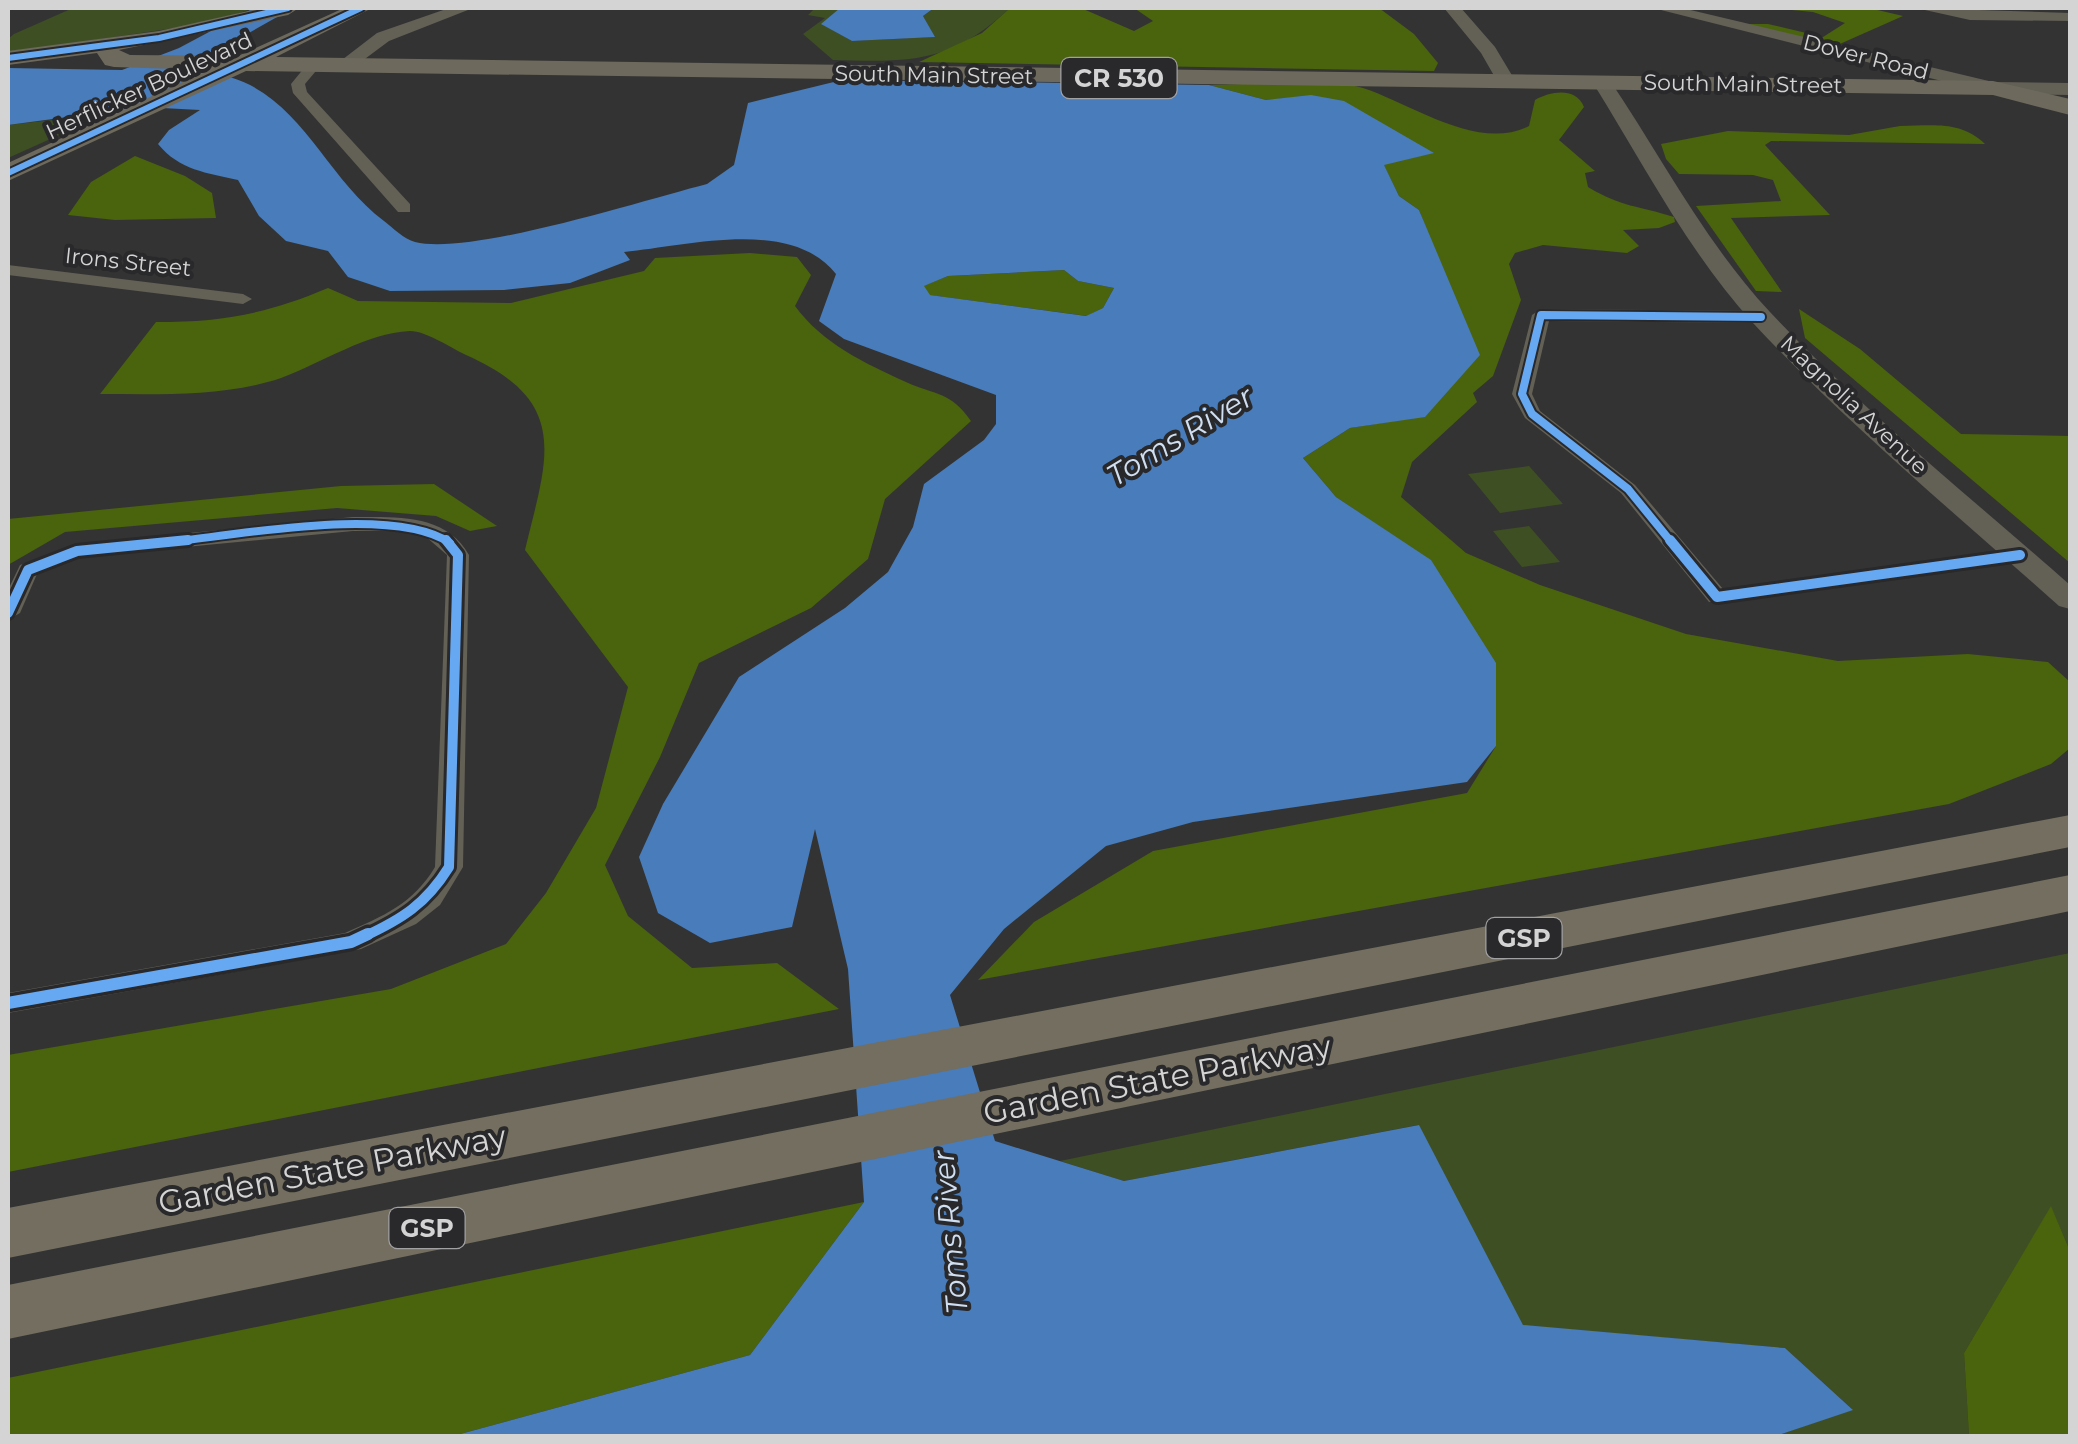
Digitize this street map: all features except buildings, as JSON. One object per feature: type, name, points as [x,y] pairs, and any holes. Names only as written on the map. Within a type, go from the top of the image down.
[{"type":"highway","name":"Garden State Parkway","points":[[8,1233],[2070,831]]},
{"type":"highway","name":"Garden State Parkway","points":[[8,1312],[2070,893]]},
{"type":"main road","points":[[8,58],[188,33],[288,8]]},
{"type":"main road","name":"Herflicker Boulevard","points":[[8,173],[361,8]]},
{"type":"main road","name":"South Main Street","points":[[105,47],[114,60],[231,67],[1993,88]]},
{"type":"main road","name":"Dover Road","points":[[1993,88],[2070,107]]},
{"type":"street","points":[[342,66],[383,37],[464,8]]},
{"type":"street","points":[[1452,8],[1490,51],[1507,82]]},
{"type":"street","name":"Dover Road","points":[[1662,8],[1993,88]]},
{"type":"street","points":[[1926,9],[1970,16],[2070,17]]},
{"type":"street","points":[[314,66],[298,84],[300,93],[404,208]]},
{"type":"street","name":"Magnolia Avenue","points":[[1602,83],[1726,276],[1761,317],[1848,402],[2070,600]]},
{"type":"street","name":"South Main Street","points":[[1993,88],[2070,89]]},
{"type":"street","name":"Irons Street","points":[[8,270],[243,299]]},
{"type":"street","points":[[1761,317],[1540,314],[1522,394],[1532,414],[1555,436],[1628,490],[1716,597],[2020,555]]},
{"type":"street","points":[[8,1003],[352,942],[406,917],[430,898],[448,867],[458,555],[452,544],[432,531],[377,524],[78,551],[28,570],[9,608]]},
{"type":"green space","points":[[73,8],[254,8],[214,22],[8,53],[8,39],[14,34]]},
{"type":"green space","points":[[815,8],[840,8],[822,24],[852,41],[934,37],[923,16],[934,8],[1010,8],[948,50],[907,59],[860,61],[833,60],[803,34],[825,18],[808,15]]},
{"type":"green space","points":[[1010,8],[1081,8],[1134,31],[1153,21],[1134,8],[1379,8],[1414,34],[1438,63],[1434,71],[919,62],[982,33]]},
{"type":"green space","points":[[1770,8],[1869,8],[1903,16],[1833,47],[1740,24],[1768,24],[1823,37],[1845,23],[1813,12]]},
{"type":"green space","points":[[1209,85],[1348,85],[1382,95],[1445,123],[1488,133],[1529,126],[1535,100],[1541,97],[1555,93],[1575,96],[1584,107],[1559,140],[1595,171],[1585,173],[1588,187],[1621,203],[1674,217],[1675,222],[1659,228],[1623,230],[1639,246],[1627,253],[1543,245],[1515,253],[1509,264],[1521,300],[1493,376],[1473,393],[1477,402],[1412,462],[1401,497],[1466,553],[1540,585],[1686,634],[1838,661],[1968,654],[2048,662],[2070,682],[2070,748],[2051,764],[1949,804],[978,980],[1034,922],[1153,851],[1467,793],[1496,746],[1431,561],[1336,497],[1303,458],[1350,428],[1425,416],[1440,265],[1419,210],[1399,196],[1383,164],[1432,153],[1311,96],[1266,100]]},
{"type":"green space","points":[[106,114],[8,158],[8,125]]},
{"type":"green space","points":[[1900,126],[1956,128],[1985,144],[1771,141],[1765,145],[1830,215],[1731,218],[1782,292],[1756,291],[1696,206],[1781,201],[1773,180],[1753,175],[1679,174],[1666,159],[1661,144],[1728,131],[1849,135]]},
{"type":"green space","points":[[135,156],[185,176],[212,193],[216,218],[115,220],[68,215],[91,182]]},
{"type":"green space","points":[[750,253],[797,257],[811,275],[795,306],[818,331],[875,367],[949,399],[971,421],[885,499],[868,559],[811,608],[699,663],[660,757],[605,865],[628,916],[692,968],[777,963],[839,1009],[8,1172],[8,1055],[391,989],[506,944],[546,893],[596,808],[628,687],[525,550],[540,487],[544,436],[537,413],[523,392],[500,373],[431,337],[410,331],[377,337],[281,378],[237,389],[100,394],[156,322],[244,315],[328,288],[358,301],[511,303],[644,271],[655,258]]},
{"type":"green space","points":[[1064,270],[1078,281],[1114,288],[1103,308],[1087,316],[929,295],[923,286],[948,276]]},
{"type":"green space","points":[[1799,309],[1860,349],[1961,434],[2070,436],[2070,563],[1805,338]]},
{"type":"green space","points":[[1529,466],[1563,504],[1500,513],[1468,474]]},
{"type":"green space","points":[[434,484],[497,526],[470,531],[436,516],[337,508],[65,532],[8,565],[8,519],[341,486]]},
{"type":"green space","points":[[1529,526],[1560,562],[1522,567],[1493,531]]},
{"type":"green space","points":[[2070,953],[2070,1251],[2051,1207],[1964,1353],[1969,1436],[1776,1436],[1852,1409],[1785,1348],[1523,1326],[1418,1125],[1124,1181],[1060,1161]]},
{"type":"green space","points":[[864,1202],[750,1355],[453,1436],[8,1436],[8,1378]]},
{"type":"green space","points":[[2051,1206],[2070,1251],[2070,1436],[1969,1436],[1964,1353]]},
{"type":"water","name":"Toms River","points":[[254,8],[293,8],[208,56],[202,72],[234,78],[261,91],[304,130],[361,201],[415,242],[441,244],[515,234],[707,184],[734,165],[748,103],[842,80],[1209,85],[1266,100],[1311,95],[1344,101],[1434,153],[1384,165],[1399,196],[1419,210],[1480,355],[1425,417],[1350,428],[1303,458],[1336,497],[1431,560],[1496,663],[1496,746],[1467,782],[1193,822],[1106,846],[1004,929],[950,995],[995,1141],[1124,1181],[1419,1125],[1523,1325],[1785,1348],[1853,1410],[1776,1436],[453,1436],[750,1355],[864,1202],[848,969],[815,829],[792,927],[710,943],[658,913],[639,857],[663,804],[739,677],[845,608],[888,572],[913,527],[924,484],[984,440],[996,424],[996,395],[844,339],[819,321],[836,274],[817,256],[793,246],[766,240],[707,241],[624,252],[630,260],[570,283],[504,290],[390,291],[348,277],[328,251],[286,241],[259,216],[238,180],[194,169],[166,153],[158,144],[169,130],[200,110],[143,107],[8,125],[8,68],[122,70],[179,48]],"holes":[[[1064,270],[1078,281],[1114,288],[1103,308],[1086,316],[930,295],[924,286],[948,276]]]},
{"type":"water","points":[[840,8],[934,8],[923,16],[935,37],[852,41],[821,24]]},
{"type":"cycle path","points":[[8,58],[159,38],[288,8]]},
{"type":"cycle path","points":[[8,173],[361,8]]},
{"type":"cycle path","points":[[1761,317],[1541,315],[1522,394],[1532,414],[1628,489],[1717,597],[2020,555]]},
{"type":"cycle path","points":[[8,613],[28,570],[77,551],[353,524],[404,524],[433,531],[452,544],[458,555],[449,867],[430,898],[406,917],[351,942],[8,1003]]}]
